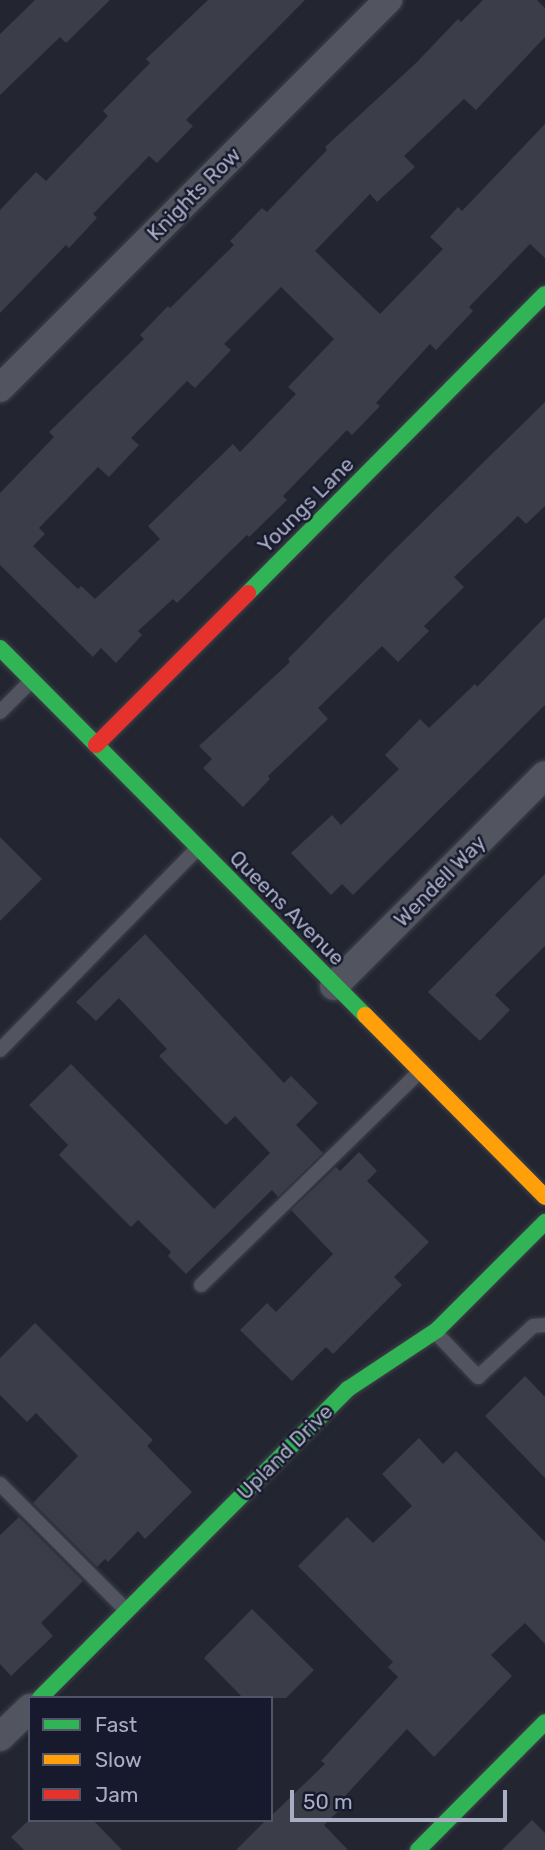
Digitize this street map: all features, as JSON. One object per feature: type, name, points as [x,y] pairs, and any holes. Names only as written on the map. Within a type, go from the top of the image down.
[{"type":"street","name":"Knights Row","points":[[0,387],[387,0]]},
{"type":"street","name":"Youngs Lane","points":[[96,745],[545,293]]},
{"type":"street","name":"Queens Avenue","points":[[0,648],[545,1197]]},
{"type":"street","name":"Wendell Way","points":[[334,986],[545,775]]},
{"type":"street","name":"Upland Drive","points":[[42,1696],[348,1389],[435,1332],[545,1222]]},
{"type":"street","points":[[0,1737],[28,1709]]},
{"type":"street","points":[[418,1850],[545,1722]]},
{"type":"lane","points":[[0,712],[32,680]]},
{"type":"lane","points":[[0,1050],[198,848]]},
{"type":"lane","points":[[201,1285],[420,1071]]},
{"type":"lane","points":[[435,1332],[478,1377],[533,1326],[545,1325]]},
{"type":"lane","points":[[0,1484],[127,1611]]},
{"type":"building","points":[[35,0],[110,0],[66,43],[60,37],[0,95],[0,34]]},
{"type":"building","points":[[208,0],[305,0],[186,120],[193,126],[157,163],[149,156],[93,214],[97,218],[69,248],[66,245],[0,313],[0,210],[36,172],[46,181],[108,116],[103,111],[150,63],[146,59]]},
{"type":"building","points":[[483,0],[537,0],[545,8],[545,37],[476,110],[464,99],[404,156],[415,167],[377,202],[370,194],[315,251],[380,314],[443,249],[430,237],[458,207],[462,211],[545,124],[545,258],[530,244],[469,307],[473,311],[436,350],[430,344],[376,403],[380,406],[352,435],[347,430],[283,496],[287,500],[249,537],[247,535],[177,603],[173,599],[138,631],[142,635],[116,663],[101,648],[93,657],[0,565],[0,493],[54,437],[49,432],[144,339],[140,335],[168,306],[170,308],[234,245],[230,241],[262,208],[267,212],[327,150],[325,147],[416,63],[458,19],[461,22]],"holes":[[[281,287],[334,339],[288,387],[296,394],[240,452],[233,444],[148,526],[160,539],[95,599],[81,586],[78,589],[33,546],[45,534],[39,528],[98,467],[109,477],[139,445],[131,438],[187,381],[195,388],[231,350],[224,344]]]},
{"type":"building","points":[[545,402],[545,506],[526,524],[518,516],[454,577],[464,587],[424,626],[429,631],[398,662],[382,646],[318,708],[328,719],[268,776],[270,779],[243,807],[203,768],[212,759],[199,746],[290,662],[288,659],[391,553]]},
{"type":"building","points":[[545,617],[545,705],[353,895],[342,884],[331,895],[291,853],[332,815],[341,825],[399,769],[385,755],[420,719],[429,728],[475,684],[477,687]]},
{"type":"building","points":[[0,837],[42,879],[0,921]]},
{"type":"building","points":[[545,874],[545,946],[495,995],[510,1010],[480,1041],[428,992]]},
{"type":"building","points":[[145,934],[284,1083],[291,1076],[318,1103],[296,1125],[323,1153],[278,1197],[272,1190],[186,1274],[168,1256],[171,1252],[138,1220],[131,1227],[59,1155],[68,1145],[29,1105],[71,1064],[214,1209],[270,1153],[235,1116],[226,1125],[159,1056],[167,1049],[119,998],[96,1021],[76,1002]]},
{"type":"building","points":[[359,1152],[377,1171],[367,1181],[429,1242],[394,1277],[402,1285],[333,1354],[326,1347],[292,1381],[240,1330],[267,1303],[276,1312],[333,1254],[291,1210],[336,1167],[340,1171]]},
{"type":"building","points":[[35,1323],[153,1440],[147,1446],[192,1492],[145,1539],[138,1531],[108,1562],[105,1559],[97,1567],[33,1503],[78,1456],[36,1413],[27,1422],[0,1395],[0,1358]]},
{"type":"building","points":[[525,1376],[545,1397],[545,1478],[485,1416]]},
{"type":"building","points":[[419,1438],[443,1464],[456,1451],[545,1542],[545,1644],[525,1623],[491,1655],[512,1676],[434,1757],[407,1729],[346,1795],[350,1800],[324,1825],[348,1850],[236,1850],[264,1822],[273,1822],[273,1814],[325,1764],[321,1761],[398,1677],[388,1667],[393,1662],[298,1566],[347,1517],[373,1543],[412,1506],[382,1474]]},
{"type":"building","points":[[19,1517],[83,1581],[41,1623],[53,1636],[11,1676],[0,1664],[0,1535]]},
{"type":"building","points":[[252,1609],[314,1670],[286,1698],[241,1696],[204,1658]]},
{"type":"building","points":[[532,1820],[545,1833],[545,1850],[502,1850]]},
{"type":"building","points":[[28,1821],[95,1822],[122,1850],[24,1850],[11,1837]]},
{"type":"traffic: fast","points":[[248,593],[545,294]]},
{"type":"traffic: fast","points":[[0,648],[365,1015]]},
{"type":"traffic: fast","points":[[42,1696],[348,1389],[437,1330],[545,1222]]},
{"type":"traffic: fast","points":[[418,1850],[545,1722]]},
{"type":"traffic: slow","points":[[365,1015],[545,1197]]},
{"type":"traffic: jam","points":[[96,745],[248,593]]}]
